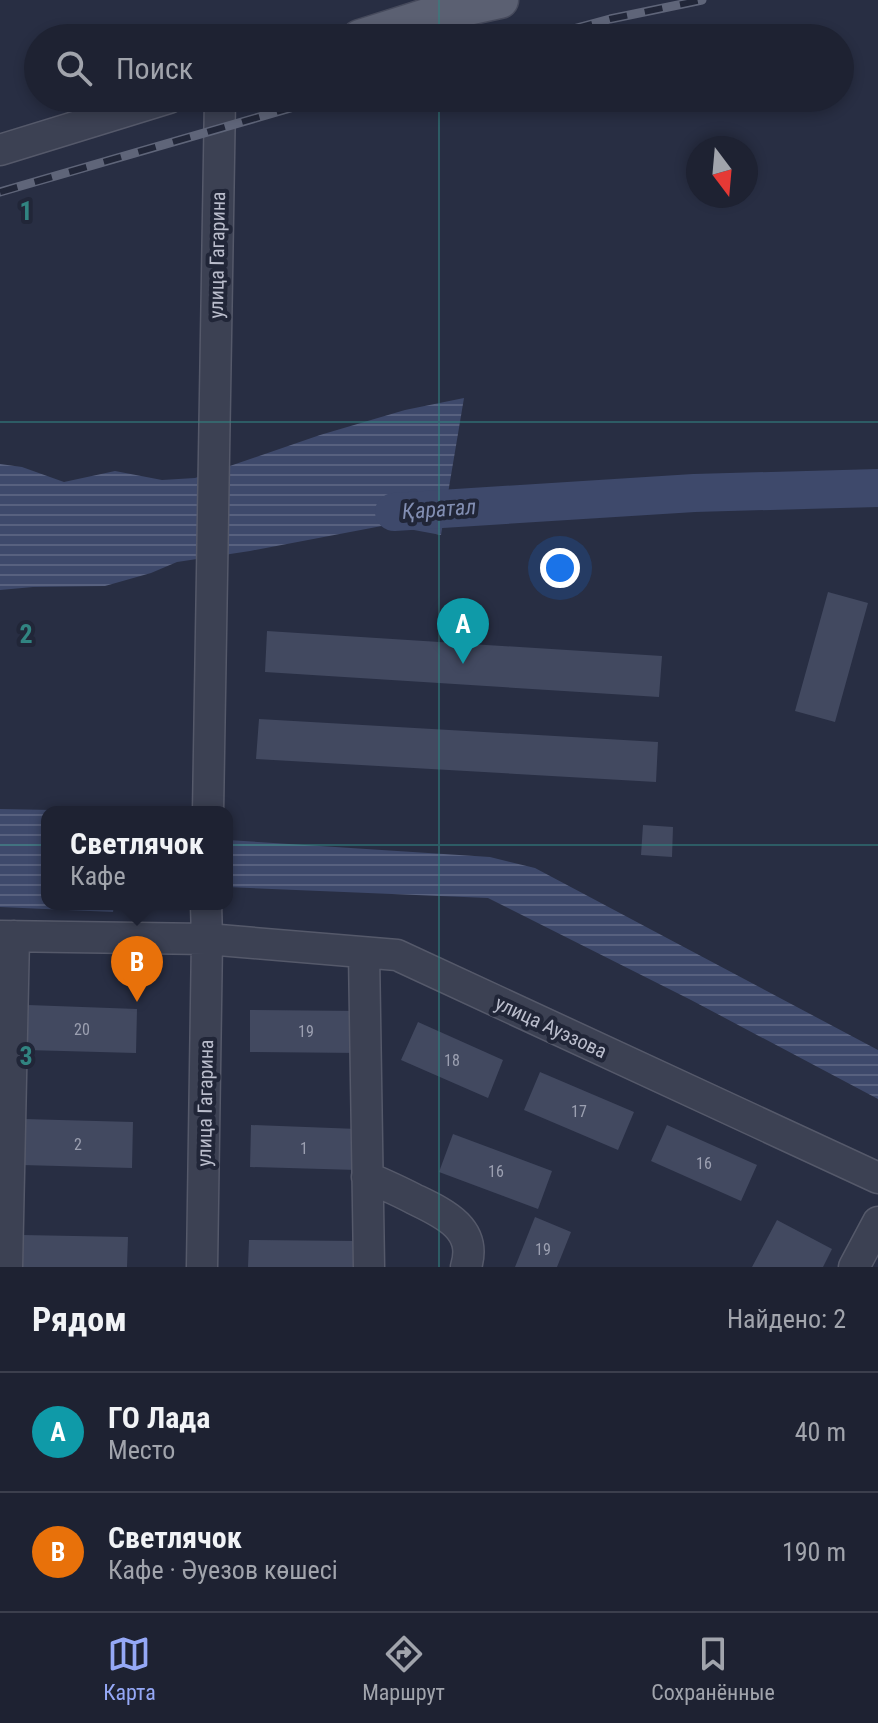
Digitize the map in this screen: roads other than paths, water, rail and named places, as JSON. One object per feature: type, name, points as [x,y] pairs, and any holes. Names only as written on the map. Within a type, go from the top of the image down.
[{"type":"main road","points":[[404,24],[500,0]]},
{"type":"street","points":[[0,150],[124,112]]},
{"type":"street","name":"улица Гагарина","points":[[208,806],[220,112]]},
{"type":"street","name":"улица Гагарина","points":[[202,1267],[206,910]]},
{"type":"street","points":[[7,936],[7,1267]]},
{"type":"street","name":"улица Ауэзова","points":[[7,936],[207,939],[397,955],[878,1178]]},
{"type":"street","points":[[364,953],[369,1267]]},
{"type":"street","points":[[367,1177],[447,1214],[464,1233],[470,1255],[466,1267]]},
{"type":"street","points":[[854,1267],[878,1222]]},
{"type":"water","points":[[464,398],[441,535],[387,525],[177,562],[105,586],[0,590],[0,464],[22,467],[64,482],[115,471],[162,480],[195,478],[320,435],[405,410]]},
{"type":"water","points":[[0,809],[41,810],[41,909],[0,907]]},
{"type":"water","points":[[233,840],[490,857],[535,868],[878,1050],[878,1099],[691,1000],[488,898],[233,887]]},
{"type":"water","points":[[68,910],[113,910],[113,912]]},
{"type":"waterway","name":"Қаратал","points":[[394,512],[694,493],[878,488]]},
{"type":"railway","points":[[592,24],[702,0]]},
{"type":"railway","points":[[0,192],[277,112]]},
{"type":"place","name":"ГО Лада","points":[[463,664]]},
{"type":"place","name":"Светлячок","points":[[137,1002]]}]
